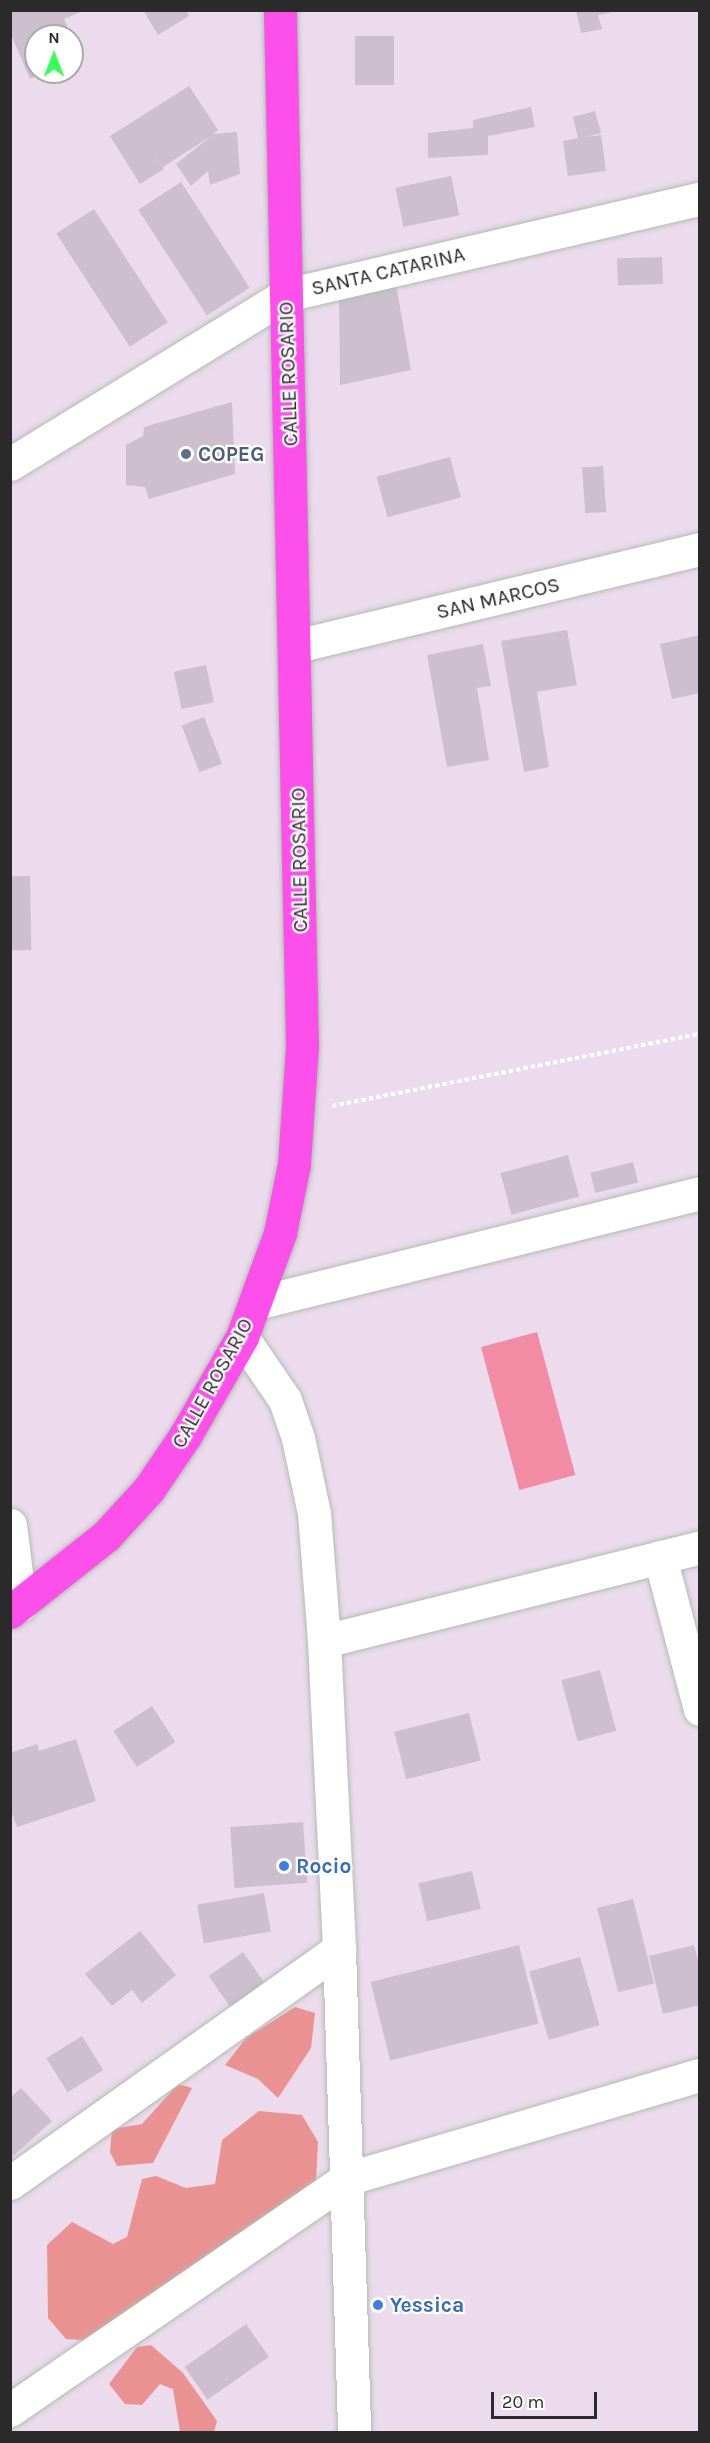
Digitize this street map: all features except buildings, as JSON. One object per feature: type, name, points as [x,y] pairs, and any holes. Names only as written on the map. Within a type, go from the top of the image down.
[{"type":"main road","name":"CALLE ROSARIO","points":[[15,1609],[106,1536],[149,1489],[242,1337],[280,1233],[300,1110],[296,646],[280,10]]},
{"type":"street","name":"SANTA CATARINA","points":[[10,464],[286,295],[699,199]]},
{"type":"street","name":"SAN MARCOS","points":[[296,646],[699,549]]},
{"type":"street","points":[[256,1303],[699,1193]]},
{"type":"street","points":[[242,1337],[285,1400],[298,1438],[314,1513],[324,1641],[339,1949],[354,2433]]},
{"type":"street","points":[[10,1525],[15,1609]]},
{"type":"street","points":[[324,1641],[699,1547]]},
{"type":"street","points":[[660,1557],[699,1709]]},
{"type":"street","points":[[10,2183],[339,1949]]},
{"type":"street","points":[[10,2410],[346,2178],[699,2074]]},
{"type":"path","points":[[300,1110],[368,1101],[699,1034]]},
{"type":"shaded area","points":[[537,1332],[575,1475],[519,1490],[481,1347]]},
{"type":"shaded area","points":[[295,2007],[315,2013],[311,2048],[278,2098],[258,2079],[225,2065],[246,2038]]},
{"type":"shaded area","points":[[178,2084],[192,2088],[153,2163],[117,2166],[110,2152],[112,2129],[142,2124]]},
{"type":"shaded area","points":[[259,2111],[302,2115],[318,2142],[315,2202],[127,2343],[66,2339],[48,2318],[47,2245],[72,2222],[113,2244],[127,2237],[142,2179],[156,2176],[186,2188],[215,2184],[222,2140]]},
{"type":"shaded area","points":[[151,2345],[183,2373],[217,2421],[214,2432],[180,2432],[173,2389],[160,2384],[142,2405],[125,2404],[109,2384],[137,2347]]},
{"type":"place","name":"COPEG","points":[[186,454]]},
{"type":"place","name":"Rocio","points":[[284,1866]]},
{"type":"place","name":"Yessica","points":[[378,2305]]}]
